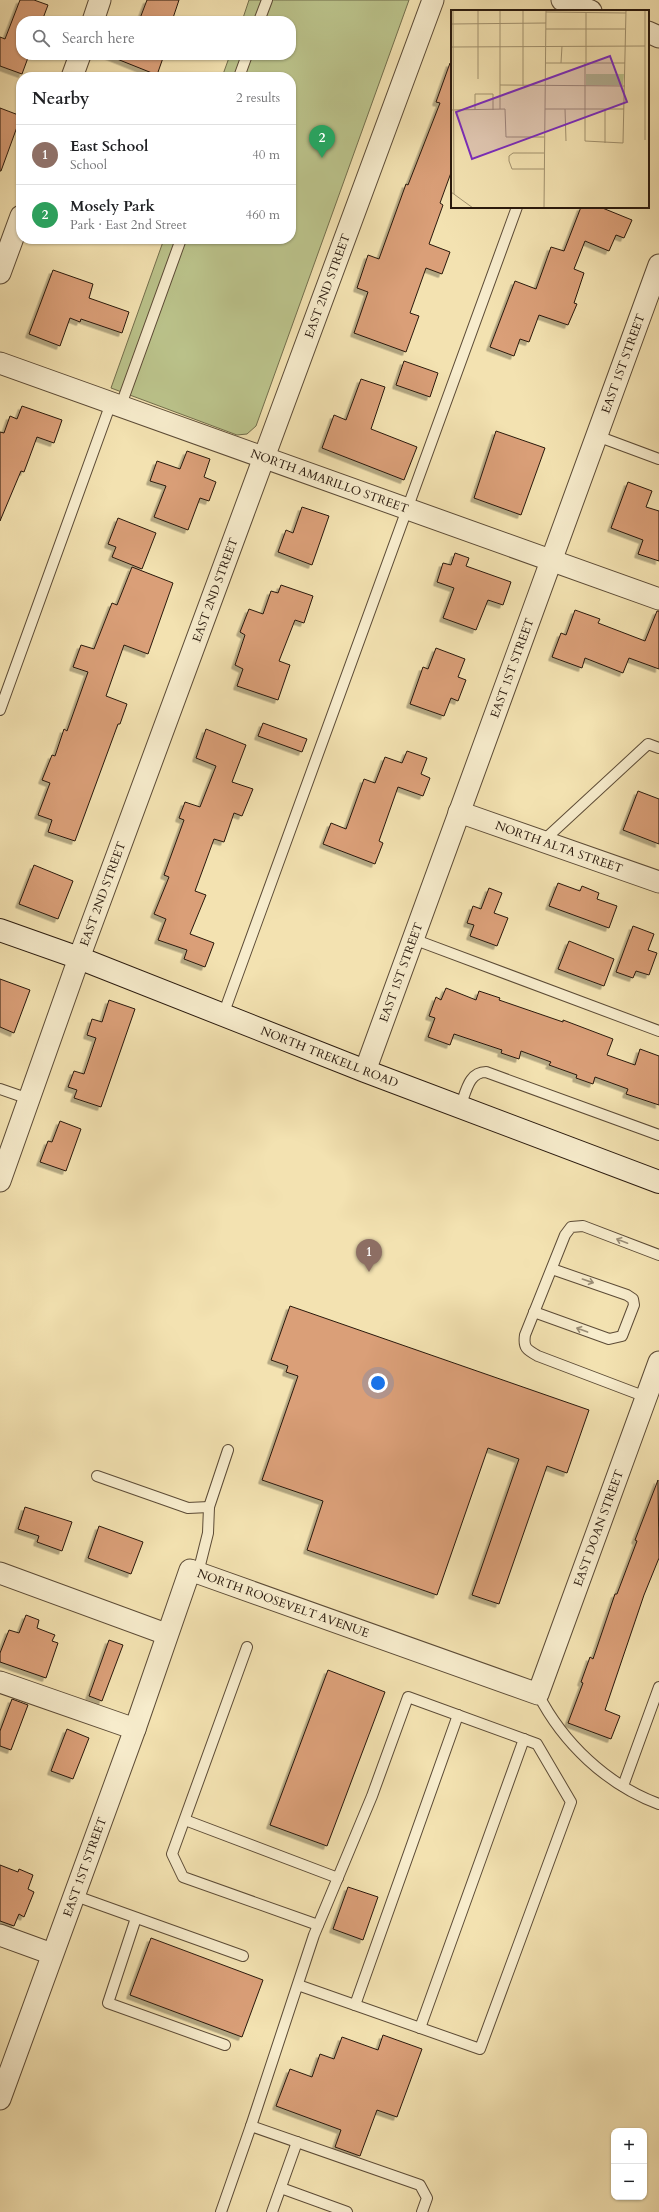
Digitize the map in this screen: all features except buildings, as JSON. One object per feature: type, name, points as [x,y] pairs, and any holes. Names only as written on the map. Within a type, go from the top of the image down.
[{"type":"main road","name":"NORTH TREKELL ROAD","points":[[0,930],[79,958],[365,1071],[659,1182]]},
{"type":"street","points":[[94,16],[100,0]]},
{"type":"street","name":"EAST 2ND STREET","points":[[0,1181],[79,958],[266,458],[433,0]]},
{"type":"street","points":[[562,0],[587,10]]},
{"type":"street","points":[[649,32],[659,36]]},
{"type":"street","points":[[74,72],[78,60]]},
{"type":"street","points":[[0,273],[16,230]]},
{"type":"street","name":"EAST 1ST STREET","points":[[365,1071],[597,436],[651,312],[659,265]]},
{"type":"street","name":"NORTH AMARILLO STREET","points":[[0,363],[659,599]]},
{"type":"street","name":"NORTH ALTA STREET","points":[[460,812],[659,882]]},
{"type":"street","name":"EAST DOAN STREET","points":[[538,1694],[659,1362]]},
{"type":"street","name":"NORTH ROOSEVELT AVENUE","points":[[166,1634],[190,1570],[538,1694]]},
{"type":"street","points":[[0,1573],[166,1634]]},
{"type":"street","name":"EAST 1ST STREET","points":[[0,2099],[73,1895],[135,1729],[166,1634]]},
{"type":"street","points":[[0,1682],[135,1729]]},
{"type":"street","points":[[0,1936],[52,1954]]},
{"type":"lane","points":[[261,16],[267,0]]},
{"type":"lane","points":[[241,72],[245,60]]},
{"type":"lane","points":[[223,1015],[406,508],[517,208]]},
{"type":"lane","points":[[0,710],[116,404],[179,244]]},
{"type":"lane","points":[[597,436],[659,459]]},
{"type":"lane","points":[[543,841],[648,744],[659,748]]},
{"type":"lane","points":[[413,939],[659,1031]]},
{"type":"lane","points":[[460,1107],[471,1078],[478,1072],[486,1072],[659,1135]]},
{"type":"lane","points":[[0,1089],[29,1099]]},
{"type":"lane","points":[[646,1396],[538,1356],[526,1350],[524,1345],[525,1335],[534,1312],[565,1235],[571,1227],[583,1226],[659,1255]]},
{"type":"lane","points":[[534,1312],[609,1339],[622,1336],[634,1305],[633,1299],[628,1295],[552,1269]]},
{"type":"lane","points":[[198,1574],[208,1532],[209,1507],[228,1450]]},
{"type":"lane","points":[[98,1476],[188,1508],[209,1507]]},
{"type":"lane","points":[[248,1647],[172,1854],[183,1877],[318,1925]]},
{"type":"lane","points":[[623,1786],[659,1687]]},
{"type":"lane","points":[[538,1694],[550,1717],[596,1769],[639,1797],[659,1804]]},
{"type":"lane","points":[[221,2212],[318,1925],[372,1796],[408,1698],[537,1744],[571,1802],[480,2049],[298,1985]]},
{"type":"lane","points":[[355,2005],[458,1715]]},
{"type":"lane","points":[[420,2028],[524,1739]]},
{"type":"lane","points":[[184,1820],[338,1878]]},
{"type":"lane","points":[[73,1895],[243,1956]]},
{"type":"lane","points":[[136,1918],[108,2003],[225,2045]]},
{"type":"lane","points":[[251,2126],[420,2185],[427,2198],[422,2212]]},
{"type":"lane","points":[[272,2212],[297,2142]]},
{"type":"lane","points":[[280,2188],[347,2212]]},
{"type":"green space","points":[[249,0],[409,0],[256,426],[247,434],[237,435],[111,388],[162,244],[296,244],[296,72],[224,72],[228,60],[296,60],[296,16],[244,16]]},
{"type":"place","name":"Mosely Park","points":[[322,158]]},
{"type":"place","name":"East School","points":[[369,1272]]}]
